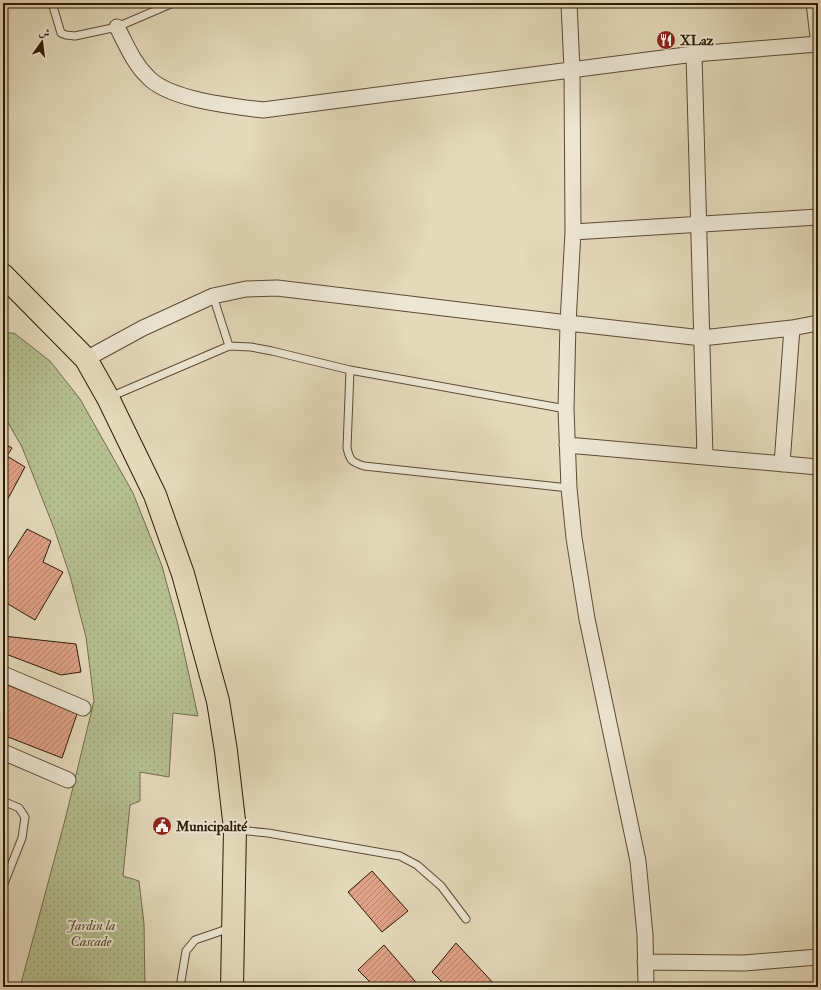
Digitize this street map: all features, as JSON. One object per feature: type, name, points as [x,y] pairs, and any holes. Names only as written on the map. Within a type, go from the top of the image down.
[{"type":"main road","points":[[3,276],[86,359],[108,398],[155,495],[183,574],[218,701],[226,751],[235,829],[232,987]]},
{"type":"street","points":[[569,3],[572,70],[573,232],[568,323],[566,409],[569,488],[574,538],[587,619],[638,861],[645,935],[646,987]]},
{"type":"street","points":[[117,27],[136,62],[147,78],[166,90],[214,103],[262,110],[694,54],[816,44]]},
{"type":"street","points":[[694,54],[705,458]]},
{"type":"street","points":[[573,232],[818,217]]},
{"type":"street","points":[[86,359],[144,328],[213,296],[246,289],[277,288],[702,338],[792,328],[818,323]]},
{"type":"street","points":[[782,464],[792,328]]},
{"type":"street","points":[[567,445],[818,467]]},
{"type":"street","points":[[3,674],[83,708]]},
{"type":"street","points":[[3,752],[68,780]]},
{"type":"street","points":[[645,962],[744,963],[818,957]]},
{"type":"lane","points":[[52,3],[61,32],[66,35],[74,36],[117,27],[173,3]]},
{"type":"lane","points":[[810,3],[816,44]]},
{"type":"lane","points":[[213,296],[229,346]]},
{"type":"lane","points":[[108,398],[229,346],[251,347],[350,370],[566,409]]},
{"type":"lane","points":[[350,370],[347,448],[349,457],[354,463],[364,466],[569,488]]},
{"type":"lane","points":[[3,801],[19,808],[25,817],[22,838],[3,886]]},
{"type":"lane","points":[[235,829],[268,833],[400,856],[417,865],[441,886],[466,919]]},
{"type":"lane","points":[[180,987],[186,951],[195,940],[234,927]]},
{"type":"green space","name":"Jardin la Cascade","points":[[3,333],[14,333],[50,361],[80,399],[133,493],[162,566],[178,625],[198,716],[173,713],[169,777],[140,772],[140,801],[130,805],[123,876],[139,881],[144,924],[145,987],[20,987],[65,820],[94,701],[86,637],[70,576],[55,531],[22,447],[3,414]]},
{"type":"building","points":[[3,443],[12,448],[7,456],[25,467],[3,508]]},
{"type":"building","points":[[27,529],[51,541],[43,562],[63,572],[35,620],[3,601],[3,567]]},
{"type":"building","points":[[3,636],[76,644],[81,672],[61,675],[3,653]]},
{"type":"building","points":[[3,683],[77,714],[62,758],[3,735]]},
{"type":"building","points":[[372,871],[408,911],[382,932],[348,892]]},
{"type":"building","points":[[456,943],[497,987],[447,987],[432,972]]},
{"type":"building","points":[[384,945],[420,987],[375,987],[358,970]]},
{"type":"place","name":"XLaz","points":[[666,40]]},
{"type":"place","name":"Municipalité","points":[[162,826]]}]
